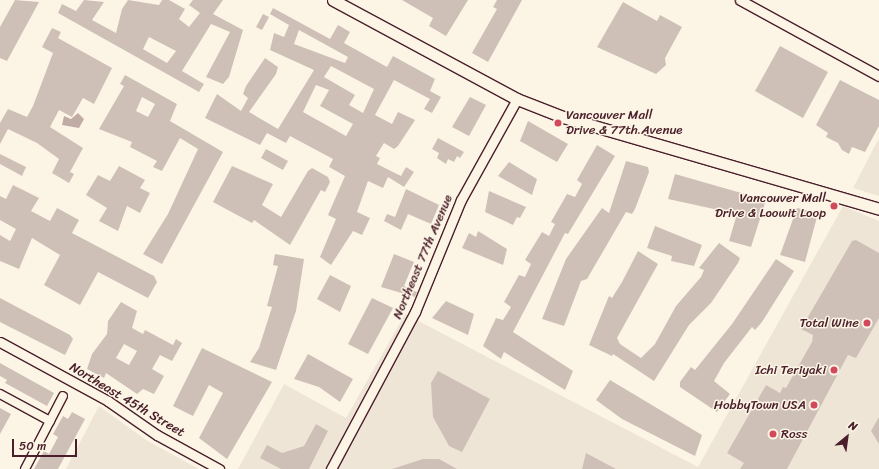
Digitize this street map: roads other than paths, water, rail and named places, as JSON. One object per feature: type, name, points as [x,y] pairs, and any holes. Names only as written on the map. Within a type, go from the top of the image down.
[{"type":"main road","points":[[333,0],[517,99],[611,133],[879,209]]},
{"type":"street","points":[[740,0],[879,76]]},
{"type":"street","name":"Northeast 77th Avenue","points":[[331,469],[415,312],[461,200],[517,99]]},
{"type":"street","name":"Northeast 45th Street","points":[[0,342],[108,401],[157,435],[219,469]]},
{"type":"street","points":[[0,394],[50,421]]},
{"type":"street","points":[[25,469],[63,396]]},
{"type":"place","name":"Vancouver Mall Drive & 77th Avenue","points":[[558,123]]},
{"type":"place","name":"Vancouver Mall Drive & Loowit Loop","points":[[834,206]]},
{"type":"place","name":"Total Wine","points":[[867,323]]},
{"type":"place","name":"Ichi Teriyaki","points":[[834,370]]},
{"type":"place","name":"HobbyTown USA","points":[[814,405]]},
{"type":"place","name":"Ross","points":[[773,434]]}]
